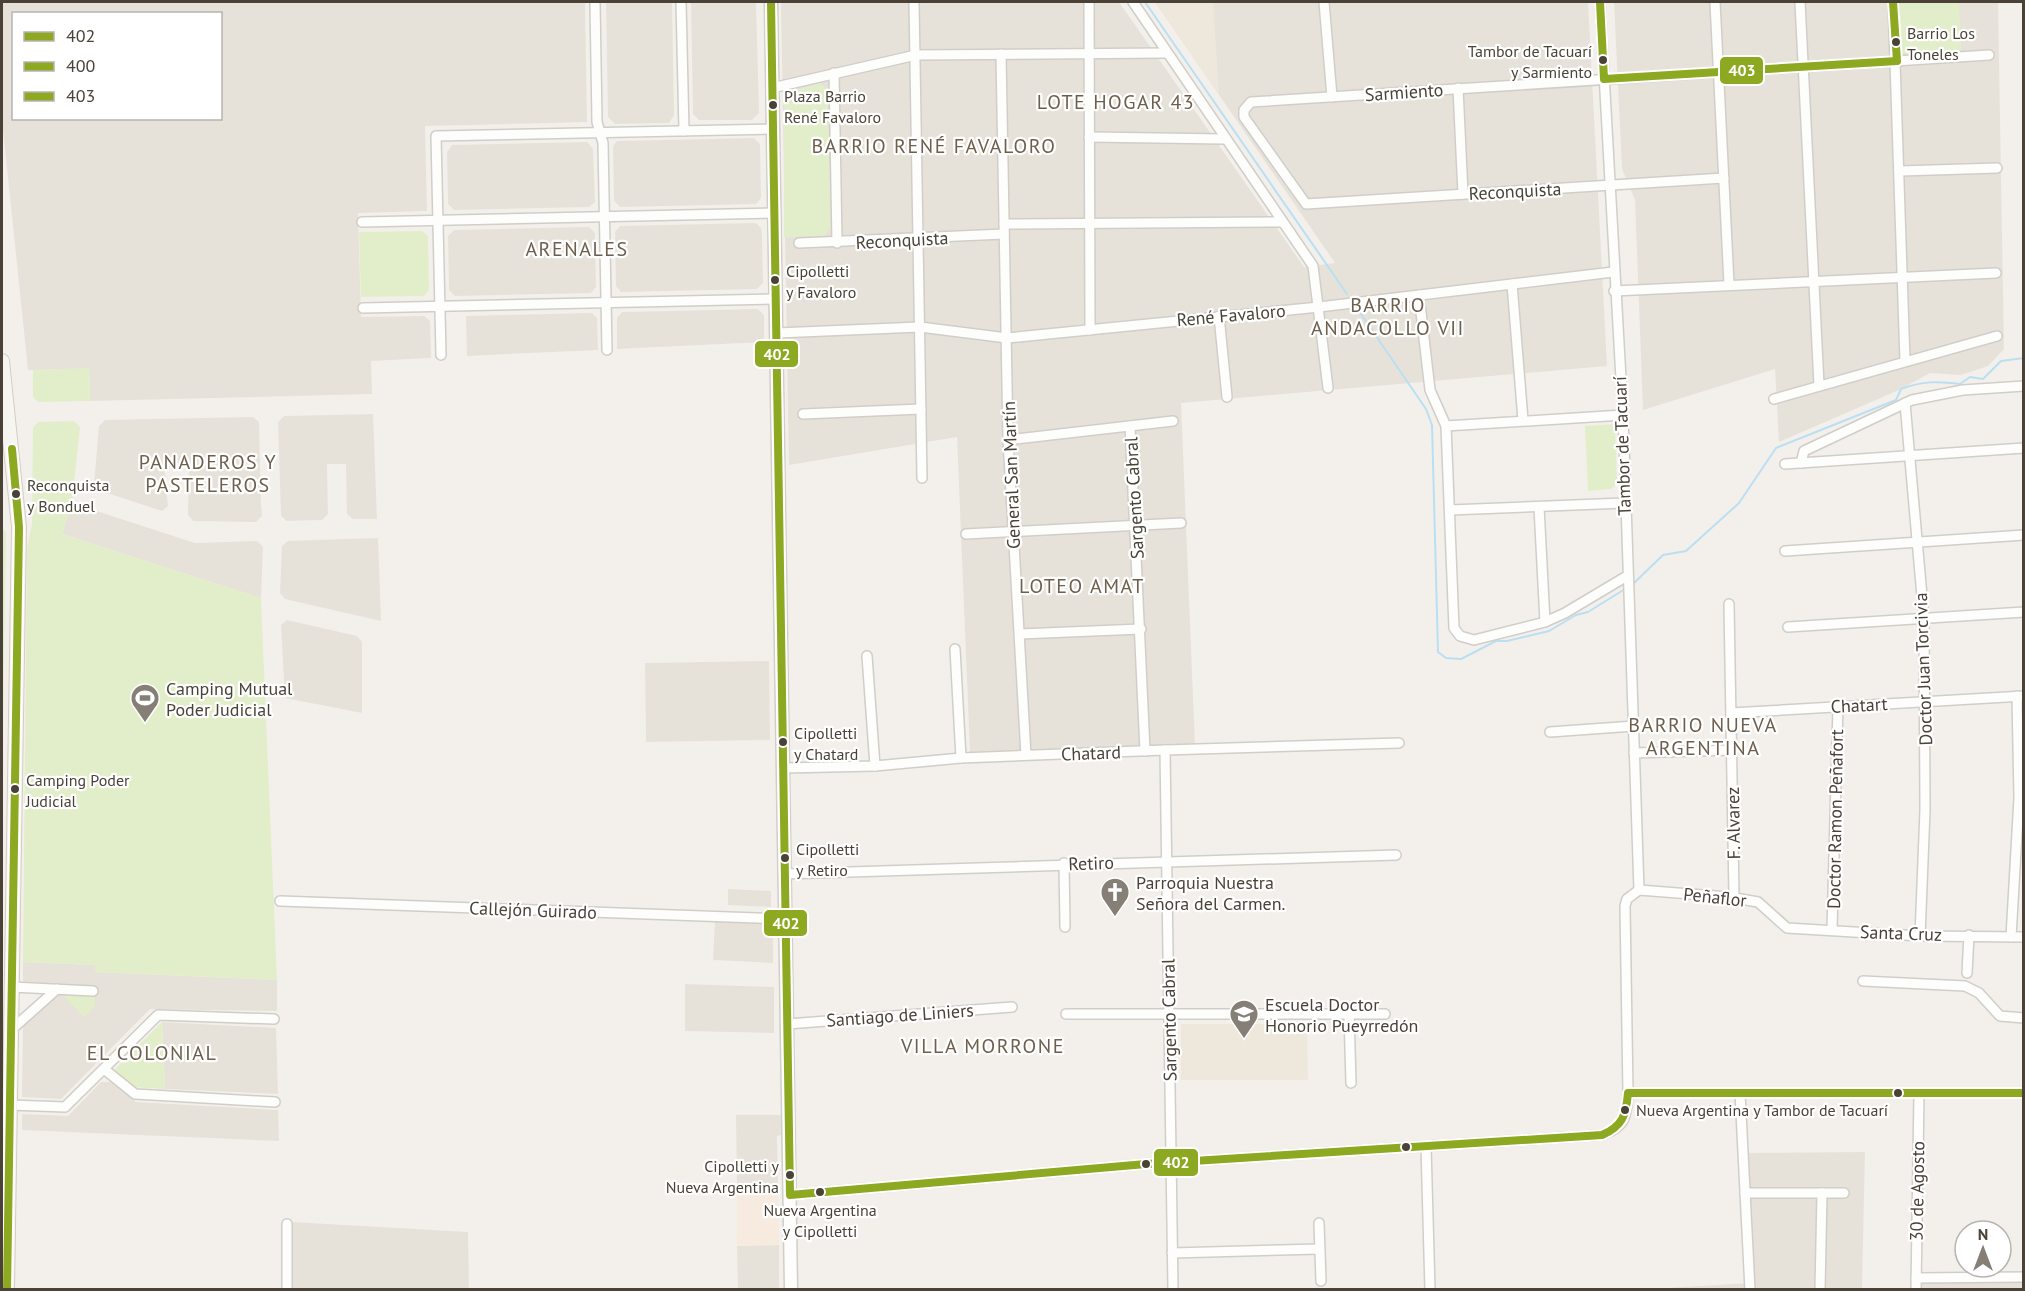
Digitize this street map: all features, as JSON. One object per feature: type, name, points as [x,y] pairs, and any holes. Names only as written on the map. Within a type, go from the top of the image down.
[{"type":"main road","points":[[2,360],[7,450],[19,527],[10,1105],[6,1126],[7,1290]]},
{"type":"street","points":[[595,2],[597,122],[603,143],[607,350]]},
{"type":"street","points":[[681,2],[684,131]]},
{"type":"street","points":[[771,2],[791,1290]]},
{"type":"street","points":[[914,2],[922,478]]},
{"type":"street","points":[[1089,2],[1090,330]]},
{"type":"street","points":[[1132,2],[1313,266],[1328,387]]},
{"type":"street","points":[[1324,2],[1332,97]]},
{"type":"street","name":"Tambor de Tacuarí","points":[[1600,2],[1614,291],[1623,415],[1624,503],[1639,890]]},
{"type":"street","points":[[1715,2],[1729,284]]},
{"type":"street","points":[[1800,2],[1819,385]]},
{"type":"street","points":[[1893,2],[1904,276],[1905,361]]},
{"type":"street","points":[[772,88],[916,56],[1167,53]]},
{"type":"street","name":"General San Martín","points":[[1001,54],[1008,440],[1026,755]]},
{"type":"street","name":"Sarmiento","points":[[1306,204],[1244,117],[1244,110],[1251,102],[1989,55]]},
{"type":"street","points":[[834,74],[837,243]]},
{"type":"street","points":[[1458,88],[1463,194]]},
{"type":"street","points":[[441,355],[436,136],[773,129]]},
{"type":"street","points":[[1089,137],[1224,139]]},
{"type":"street","points":[[1900,171],[1997,168]]},
{"type":"street","name":"Reconquista","points":[[1306,204],[1724,178]]},
{"type":"street","points":[[362,222],[775,213]]},
{"type":"street","name":"Reconquista","points":[[800,243],[919,240],[1004,229],[1089,224],[1282,222]]},
{"type":"street","name":"René Favaloro","points":[[777,333],[920,327],[1007,338],[1319,307],[1613,272]]},
{"type":"street","points":[[1614,291],[1996,273]]},
{"type":"street","points":[[1512,284],[1523,420]]},
{"type":"street","points":[[1419,295],[1430,390],[1446,426],[1454,628],[1460,636],[1474,640],[1545,622],[1627,579]]},
{"type":"street","points":[[363,308],[776,299]]},
{"type":"street","points":[[1219,316],[1227,397]]},
{"type":"street","points":[[1774,399],[1997,336]]},
{"type":"street","points":[[1801,463],[1804,451],[1905,403],[1963,390],[2024,386]]},
{"type":"street","name":"Doctor Juan Torcivia","points":[[1905,403],[1924,619],[1926,810],[1920,936]]},
{"type":"street","points":[[803,414],[921,409]]},
{"type":"street","points":[[1446,426],[1623,415]]},
{"type":"street","points":[[1008,440],[1173,421]]},
{"type":"street","name":"Sargento Cabral","points":[[1130,426],[1145,750]]},
{"type":"street","points":[[1785,464],[2024,448]]},
{"type":"street","points":[[1450,510],[1624,503]]},
{"type":"street","points":[[1539,507],[1545,622]]},
{"type":"street","points":[[966,534],[1180,523]]},
{"type":"street","points":[[1785,550],[2024,535]]},
{"type":"street","name":"F. Alvarez","points":[[1729,604],[1734,897]]},
{"type":"street","points":[[1788,627],[2024,612]]},
{"type":"street","points":[[1020,634],[1141,629]]},
{"type":"street","points":[[955,650],[961,758]]},
{"type":"street","points":[[867,656],[875,766]]},
{"type":"street","points":[[2011,937],[2019,798],[2020,696]]},
{"type":"street","name":"Chatart","points":[[1731,713],[2020,696]]},
{"type":"street","name":"Doctor Ramon Peñafort","points":[[1832,930],[1838,707]]},
{"type":"street","points":[[1550,732],[1634,726]]},
{"type":"street","name":"Chatard","points":[[784,768],[875,766],[961,758],[1145,750],[1399,743]]},
{"type":"street","name":"Sargento Cabral","points":[[1165,750],[1173,1290]]},
{"type":"street","points":[[1634,753],[1731,750]]},
{"type":"street","name":"Retiro","points":[[785,874],[1065,863],[1396,855]]},
{"type":"street","points":[[1065,863],[1065,927]]},
{"type":"street","points":[[790,1195],[1172,1163],[1602,1135],[1617,1130],[1624,1122],[1628,1093],[1624,906],[1627,899],[1639,890]]},
{"type":"street","name":"Peñaflor","points":[[1639,890],[1734,897],[1758,902],[1780,924]]},
{"type":"street","name":"Callejón Guirado","points":[[280,900],[786,919]]},
{"type":"street","name":"Santa Cruz","points":[[1780,924],[1787,928],[1920,936],[2024,937]]},
{"type":"street","points":[[1967,973],[1969,935]]},
{"type":"street","points":[[1863,981],[1965,986],[1979,993],[2000,1016],[2024,1018]]},
{"type":"street","points":[[12,987],[93,991]]},
{"type":"street","points":[[11,1030],[57,989]]},
{"type":"street","name":"Santiago de Liniers","points":[[787,1024],[1012,1007]]},
{"type":"street","points":[[1066,1014],[1385,1014]]},
{"type":"street","points":[[1349,1014],[1351,1083]]},
{"type":"street","points":[[10,1105],[65,1107],[158,1015],[274,1019]]},
{"type":"street","points":[[104,1069],[135,1095],[275,1102]]},
{"type":"street","points":[[1628,1093],[2024,1093]]},
{"type":"street","points":[[1740,1093],[1750,1290]]},
{"type":"street","name":"30 de Agosto","points":[[1916,1290],[1919,1093]]},
{"type":"street","points":[[1426,1146],[1430,1290]]},
{"type":"street","points":[[1745,1193],[1844,1193]]},
{"type":"street","points":[[1820,1290],[1822,1193]]},
{"type":"street","points":[[1319,1223],[1321,1281]]},
{"type":"street","points":[[287,1224],[287,1290]]},
{"type":"street","points":[[1172,1254],[1319,1249]]},
{"type":"street","points":[[1916,1278],[2024,1277]]},
{"type":"shaded area","points":[[2,2],[585,2],[587,122],[425,126],[427,211],[358,213],[361,317],[424,316],[430,321],[431,358],[371,361],[372,394],[90,401],[89,369],[28,370],[2,120]]},
{"type":"shaded area","points":[[606,2],[672,2],[674,115],[669,123],[615,124],[608,117]]},
{"type":"shaded area","points":[[691,2],[756,2],[759,113],[752,120],[699,120],[693,114]]},
{"type":"shaded area","points":[[781,2],[1119,2],[1304,267],[1335,263],[1155,2],[1588,2],[1607,366],[1181,403],[1195,745],[970,752],[957,437],[789,465]]},
{"type":"shaded area","points":[[1155,2],[1213,2],[1219,95]]},
{"type":"shaded area","points":[[1614,2],[1998,2],[2004,349],[1988,366],[1961,375],[1930,373],[1899,390],[1779,442],[1775,369],[1643,410],[1635,200],[1622,169]]},
{"type":"shaded area","points":[[754,138],[760,144],[761,198],[756,204],[620,207],[614,201],[613,146],[617,141]]},
{"type":"shaded area","points":[[587,142],[593,149],[595,202],[589,207],[454,210],[448,204],[447,152],[452,145]]},
{"type":"shaded area","points":[[756,223],[761,228],[762,234],[763,283],[757,289],[621,292],[616,286],[615,232],[620,226]]},
{"type":"shaded area","points":[[589,227],[595,233],[596,287],[591,293],[455,296],[449,290],[448,236],[454,230]]},
{"type":"shaded area","points":[[758,309],[764,315],[764,342],[617,349],[617,318],[622,312]]},
{"type":"shaded area","points":[[592,313],[597,318],[598,350],[467,356],[466,316]]},
{"type":"shaded area","points":[[373,414],[377,519],[353,519],[347,514],[346,464],[327,464],[328,514],[322,520],[287,521],[281,516],[278,422],[284,416]]},
{"type":"shaded area","points":[[253,417],[259,422],[262,516],[256,522],[193,521],[188,515],[189,466],[164,466],[168,506],[162,511],[98,490],[94,484],[99,426],[105,420]]},
{"type":"shaded area","points":[[72,503],[195,543],[257,541],[263,547],[261,598],[62,534]]},
{"type":"shaded area","points":[[378,538],[381,621],[285,599],[280,593],[282,546],[288,541]]},
{"type":"shaded area","points":[[287,620],[357,636],[362,642],[362,713],[285,698],[281,625]]},
{"type":"shaded area","points":[[769,661],[770,740],[646,742],[645,663]]},
{"type":"shaded area","points":[[728,889],[771,891],[771,907],[728,905]]},
{"type":"shaded area","points":[[715,921],[773,923],[773,963],[713,960]]},
{"type":"shaded area","points":[[23,962],[96,965],[96,972],[277,980],[277,1011],[150,1009],[61,1099],[22,1097],[23,1026],[59,991],[95,992],[23,985]]},
{"type":"shaded area","points":[[685,984],[774,987],[774,1033],[685,1031]]},
{"type":"shaded area","points":[[162,1022],[276,1028],[278,1094],[165,1089]]},
{"type":"shaded area","name":"Escuela Doctor Honorio Pueyrredón","points":[[1181,1024],[1307,1024],[1308,1080],[1181,1080]]},
{"type":"shaded area","points":[[101,1082],[112,1082],[136,1102],[278,1110],[279,1141],[22,1130],[22,1114],[68,1116]]},
{"type":"shaded area","points":[[736,1115],[781,1115],[781,1135],[777,1136],[778,1188],[737,1189]]},
{"type":"shaded area","points":[[1865,1152],[1862,1289],[1634,1290],[1749,1283],[1743,1153]]},
{"type":"shaded area","points":[[778,1188],[779,1245],[737,1246],[737,1189]]},
{"type":"shaded area","points":[[292,1222],[468,1232],[469,1289],[292,1289]]},
{"type":"shaded area","points":[[779,1245],[779,1289],[738,1289],[737,1246]]},
{"type":"shaded area","points":[[2013,1277],[2023,1277],[2023,1289],[1916,1290],[1916,1278],[2013,1279]]},
{"type":"green space","points":[[1896,2],[1959,2],[1961,52],[1904,54],[1898,49]]},
{"type":"green space","points":[[820,83],[828,91],[830,228],[824,236],[784,237],[784,94]]},
{"type":"green space","points":[[422,231],[428,236],[429,290],[424,296],[361,297],[359,232]]},
{"type":"green space","points":[[89,368],[90,401],[38,402],[33,397],[33,370]]},
{"type":"green space","name":"Camping Mutual Poder Judicial","points":[[74,421],[80,427],[72,503],[62,534],[261,598],[277,980],[95,972],[95,965],[23,962],[27,548],[32,524],[33,428],[38,422]]},
{"type":"green space","points":[[1615,424],[1617,484],[1611,489],[1588,491],[1585,426]]},
{"type":"green space","points":[[2,528],[6,533],[2,790]]},
{"type":"green space","points":[[59,991],[95,992],[95,1006],[84,1017]]},
{"type":"green space","points":[[162,1022],[165,1089],[134,1087],[114,1070]]},
{"type":"waterway","points":[[1145,2],[1347,294]]},
{"type":"waterway","points":[[1359,311],[1426,409],[1432,425],[1438,652],[1446,658],[1461,659],[1496,641],[1507,641],[1549,631],[1576,615],[1588,612],[1625,589]]},
{"type":"waterway","points":[[1633,584],[1663,555],[1686,551],[1739,503],[1776,448],[1896,400],[1901,389],[1930,382],[1960,384],[1970,377],[1983,379],[2001,361],[2024,358]]},
{"type":"transit line","name":"402","points":[[771,2],[790,1195],[1146,1164],[1602,1135],[1619,1124],[1626,1108],[1628,1093],[2024,1093]]},
{"type":"transit line","name":"403","points":[[1600,2],[1604,79],[1897,61],[1893,2]]},
{"type":"transit line","name":"400","points":[[7,1290],[19,527],[12,449]]},
{"type":"place","name":"Barrio Los Toneles","points":[[1896,42]]},
{"type":"place","name":"Tambor de Tacuarí y Sarmiento","points":[[1603,60]]},
{"type":"place","name":"Plaza Barrio René Favaloro","points":[[773,105]]},
{"type":"place","name":"Cipolletti y Favaloro","points":[[775,280]]},
{"type":"place","name":"Reconquista y Bonduel","points":[[16,494]]},
{"type":"place","name":"Camping Mutual Poder Judicial","points":[[145,724]]},
{"type":"place","name":"Cipolletti y Chatard","points":[[783,742]]},
{"type":"place","name":"Camping Poder Judicial","points":[[15,789]]},
{"type":"place","name":"Cipolletti y Retiro","points":[[785,858]]},
{"type":"place","name":"Parroquia Nuestra Señora del Carmen.","points":[[1115,918]]},
{"type":"place","name":"Escuela Doctor Honorio Pueyrredón","points":[[1244,1040]]},
{"type":"place","name":"Nueva Argentina y Tambor de Tacuarí","points":[[1625,1110]]},
{"type":"place","name":"Cipolletti y Nueva Argentina","points":[[790,1175]]},
{"type":"place","name":"Nueva Argentina y Cipolletti","points":[[820,1192]]},
{"type":"district","name":"LOTE HOGAR 43","points":[[1116,102]]},
{"type":"district","name":"BARRIO RENÉ FAVALORO","points":[[934,146]]},
{"type":"district","name":"ARENALES","points":[[577,249]]},
{"type":"district","name":"BARRIO ANDACOLLO VII","points":[[1388,316]]},
{"type":"district","name":"PANADEROS Y PASTELEROS","points":[[208,474]]},
{"type":"district","name":"LOTEO AMAT","points":[[1082,586]]},
{"type":"district","name":"BARRIO NUEVA ARGENTINA","points":[[1703,736]]},
{"type":"district","name":"VILLA MORRONE","points":[[983,1046]]},
{"type":"district","name":"EL COLONIAL","points":[[152,1053]]}]
